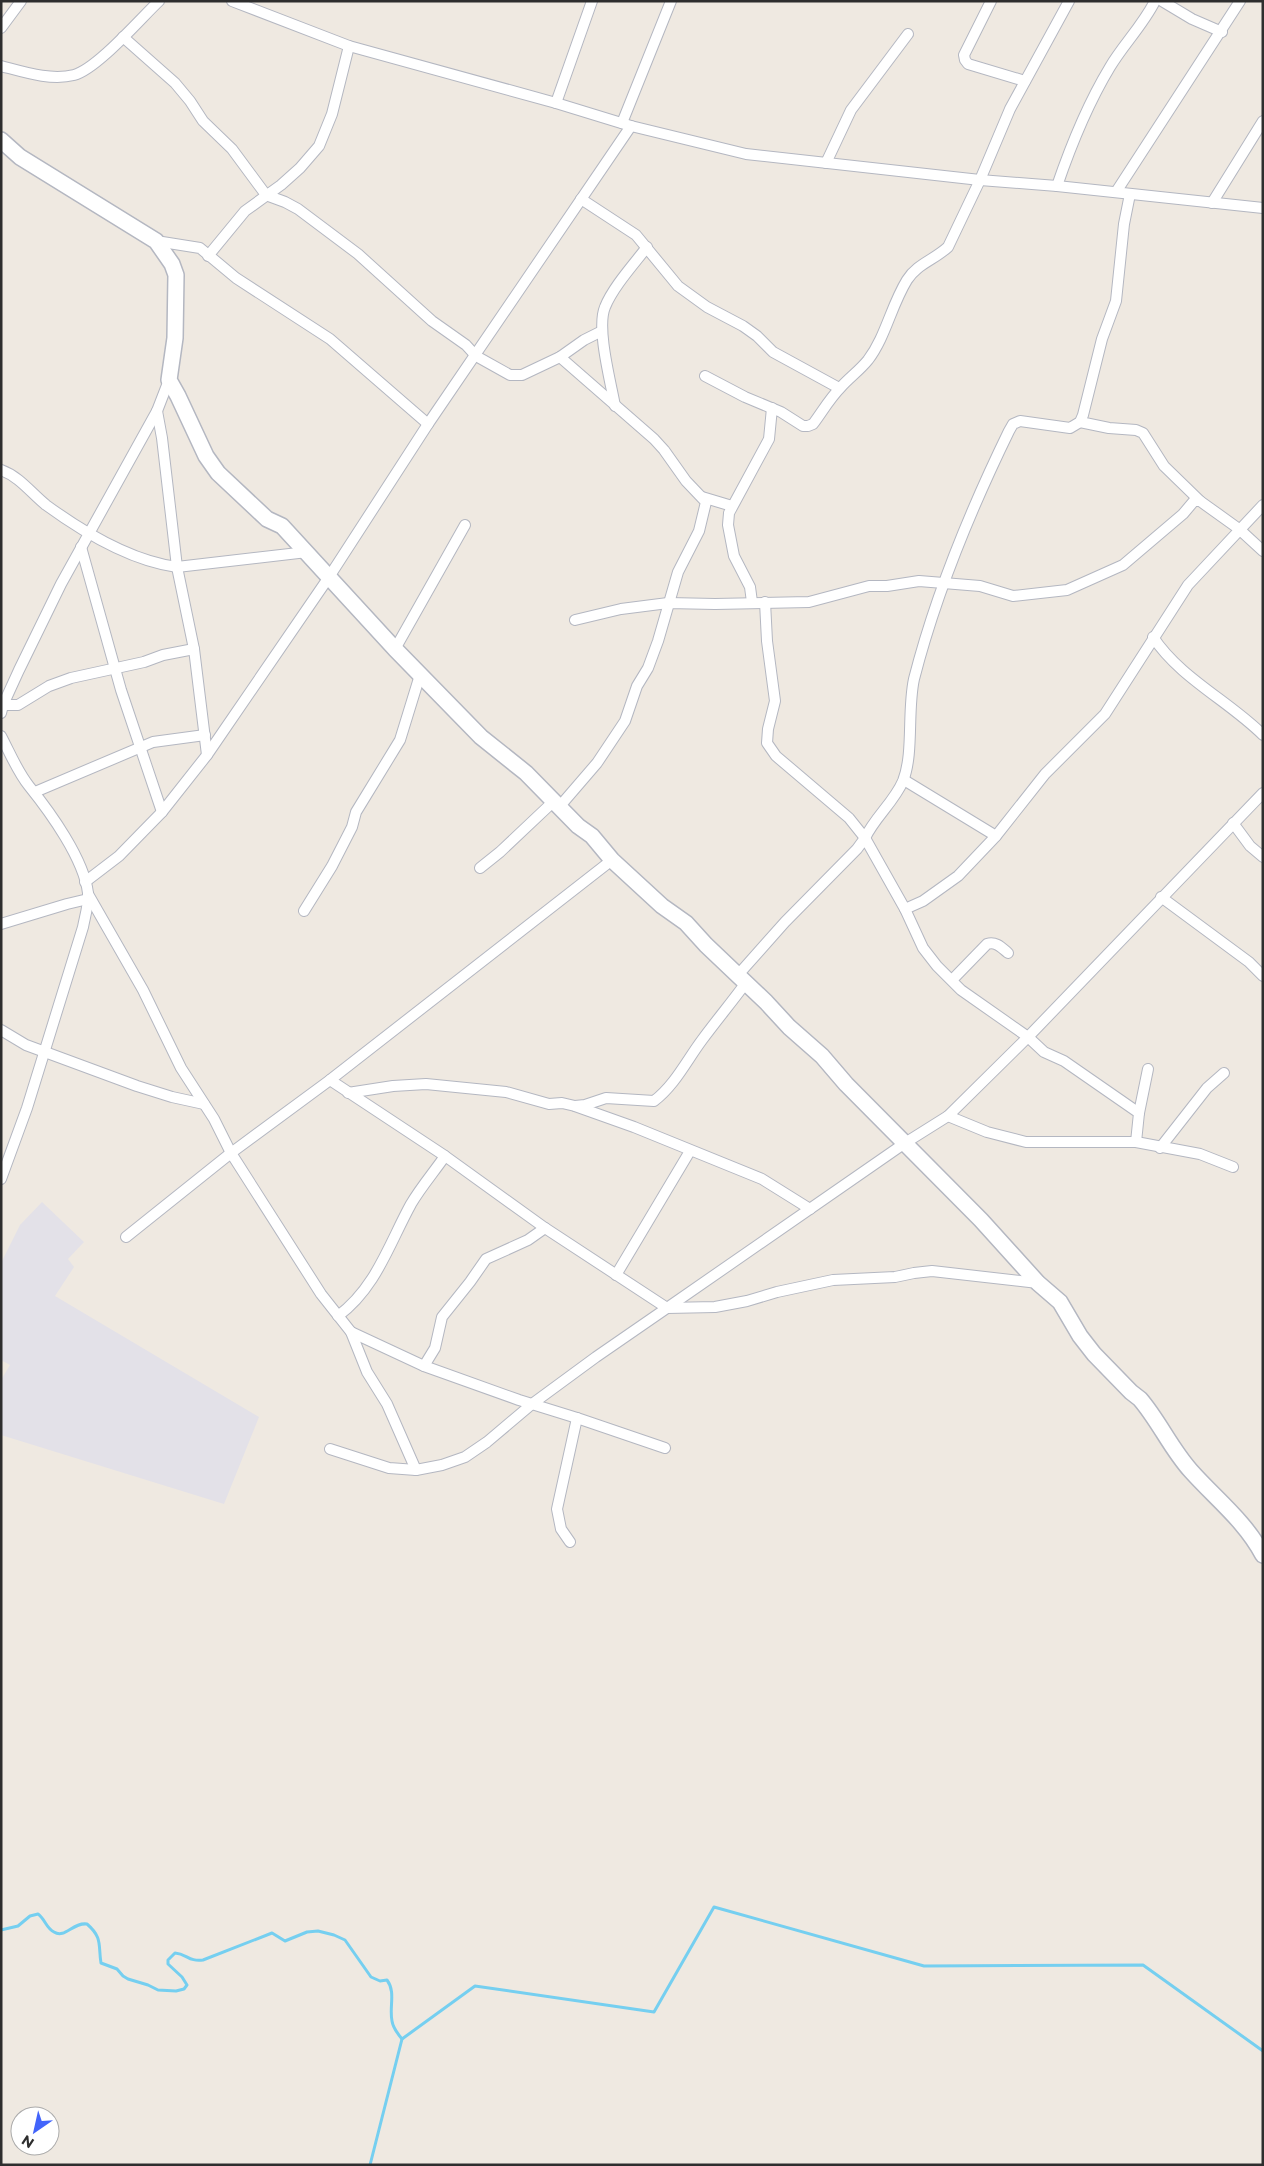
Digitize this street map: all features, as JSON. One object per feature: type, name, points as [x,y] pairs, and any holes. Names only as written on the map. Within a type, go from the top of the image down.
[{"type":"street","points":[[1,28],[21,1]]},
{"type":"street","points":[[1,66],[58,77],[75,75],[91,66],[159,1]]},
{"type":"street","points":[[232,1],[349,46],[627,124],[746,154],[980,180],[1057,186],[1263,208]]},
{"type":"street","points":[[556,103],[592,1]]},
{"type":"street","points":[[85,882],[119,856],[162,812],[207,754],[330,578],[428,424],[581,199],[627,124],[671,1]]},
{"type":"street","points":[[991,1],[964,55],[965,60],[968,64],[1024,81]]},
{"type":"street","points":[[705,376],[745,397],[772,408],[803,426],[813,424],[839,388],[868,360],[887,325],[894,305],[912,273],[917,267],[939,255],[948,247],[980,180],[1010,109],[1024,81],[1065,12],[1069,1]]},
{"type":"street","points":[[1057,186],[1075,135],[1090,102],[1110,66],[1155,1]]},
{"type":"street","points":[[1162,1],[1197,22],[1222,32]]},
{"type":"street","points":[[1116,192],[1222,32],[1240,1]]},
{"type":"street","points":[[826,163],[850,110],[908,34]]},
{"type":"street","points":[[123,37],[175,83],[190,101],[202,121],[232,149],[266,195],[298,209],[358,254],[432,321],[466,346],[476,356],[510,375],[522,375],[560,357],[584,340],[602,331]]},
{"type":"street","points":[[208,256],[244,210],[300,168],[319,146],[332,114],[349,46]]},
{"type":"street","points":[[1212,204],[1263,121]]},
{"type":"street","points":[[1,140],[20,157],[156,241],[200,248],[244,284],[330,339],[428,424]]},
{"type":"street","points":[[1080,422],[1102,339],[1116,301],[1124,224],[1130,194]]},
{"type":"street","points":[[581,199],[636,235],[678,286],[700,302],[743,326],[757,336],[773,352],[839,388]]},
{"type":"street","points":[[2,709],[81,547],[157,411],[169,380],[175,338],[176,275],[172,264],[156,241]]},
{"type":"street","points":[[615,406],[602,331],[604,307],[647,247]]},
{"type":"street","points":[[560,357],[654,439],[691,488],[702,496],[732,506]]},
{"type":"street","points":[[169,380],[206,456],[218,473],[267,518],[282,526],[395,649],[481,737],[514,762],[596,840],[612,860],[662,906],[686,923],[789,1027],[822,1056],[846,1084],[981,1220],[1038,1283],[1060,1302],[1080,1336],[1094,1354],[1149,1410],[1182,1460],[1223,1502],[1263,1556]]},
{"type":"street","points":[[752,602],[750,587],[745,574],[734,556],[728,525],[732,506],[769,440],[772,408]]},
{"type":"street","points":[[157,411],[162,438],[177,567],[194,649],[207,754]]},
{"type":"street","points":[[575,1106],[614,1097],[645,1102],[654,1101],[662,1095],[702,1040],[741,980],[785,922],[858,849],[871,825],[896,794],[904,780],[914,682],[944,582],[971,513],[1013,424],[1020,421],[1028,421],[1070,428],[1080,422],[1109,428],[1136,430],[1143,433],[1164,466],[1200,501],[1239,529],[1263,551]]},
{"type":"street","points":[[1,470],[12,475],[45,504],[89,532],[133,556],[156,564],[177,567],[307,552]]},
{"type":"street","points":[[480,868],[557,804],[597,763],[625,721],[637,686],[648,668],[658,641],[678,572],[699,531],[706,502],[702,496]]},
{"type":"street","points":[[575,620],[668,602],[715,604],[809,602],[870,586],[887,586],[920,581],[980,586],[1013,596],[1067,590],[1123,565],[1183,514],[1194,502],[1200,501]]},
{"type":"street","points":[[905,909],[923,901],[958,876],[996,836],[1045,774],[1105,714],[1188,585],[1263,505]]},
{"type":"street","points":[[395,649],[465,525]]},
{"type":"street","points":[[81,547],[139,748],[162,812]]},
{"type":"street","points":[[765,602],[767,641],[775,701],[768,729],[768,743],[776,756],[849,818],[865,838],[905,909],[923,948],[937,966],[968,995],[1028,1037],[1044,1052],[1064,1061],[1139,1113]]},
{"type":"street","points":[[1153,637],[1161,649],[1178,666],[1245,718],[1263,735]]},
{"type":"street","points":[[2,709],[18,705],[56,683],[70,678],[116,669],[194,649]]},
{"type":"street","points":[[304,911],[332,866],[352,827],[356,812],[400,740],[420,675]]},
{"type":"street","points":[[35,792],[154,742],[205,735]]},
{"type":"street","points":[[1,736],[15,764],[56,822],[85,882],[88,896],[143,990],[180,1068],[204,1104],[231,1153],[338,1316],[352,1332],[368,1372],[387,1404],[416,1470]]},
{"type":"street","points":[[904,780],[996,836]]},
{"type":"street","points":[[330,1449],[390,1468],[416,1470],[442,1465],[465,1457],[487,1442],[532,1404],[667,1308],[905,1143],[948,1116],[1028,1037],[1263,793]]},
{"type":"street","points":[[1233,823],[1250,846],[1263,857]]},
{"type":"street","points":[[126,1237],[231,1153],[330,1080],[612,860]]},
{"type":"street","points":[[1,924],[88,896]]},
{"type":"street","points":[[1,1179],[27,1108],[83,927],[88,896]]},
{"type":"street","points":[[1161,897],[1249,962],[1263,976]]},
{"type":"street","points":[[952,980],[987,944],[992,942],[997,944],[1008,953]]},
{"type":"street","points":[[1,1030],[26,1045],[154,1091],[204,1104]]},
{"type":"street","points":[[1136,1142],[1139,1113],[1148,1069]]},
{"type":"street","points":[[1160,1148],[1207,1088],[1224,1073]]},
{"type":"street","points":[[330,1080],[445,1156],[545,1228],[667,1308],[715,1307],[747,1302],[778,1292],[833,1280],[895,1277],[914,1272],[932,1271],[1038,1283]]},
{"type":"street","points":[[348,1093],[393,1086],[426,1084],[497,1091],[549,1104],[562,1103],[575,1106],[634,1127],[762,1179],[810,1209]]},
{"type":"street","points":[[948,1116],[987,1132],[1026,1142],[1136,1142],[1200,1154],[1233,1167]]},
{"type":"street","points":[[616,1275],[690,1151]]},
{"type":"street","points":[[338,1316],[363,1294],[411,1204],[445,1156]]},
{"type":"street","points":[[424,1366],[435,1348],[442,1317],[486,1259],[528,1240],[545,1228]]},
{"type":"street","points":[[352,1332],[424,1366],[665,1448]]},
{"type":"street","points":[[570,1542],[561,1528],[557,1509],[577,1418]]},
{"type":"shaded area","points":[[42,1202],[84,1242],[68,1259],[74,1267],[55,1296],[259,1417],[224,1504],[1,1435],[1,1380],[10,1365],[1,1360],[1,1263],[20,1225]]},
{"type":"waterway","points":[[1,1930],[18,1926],[30,1916],[38,1914],[49,1928],[58,1934],[66,1932],[77,1925],[87,1924],[96,1933],[98,1938],[101,1963],[117,1969],[128,1979],[158,1990],[176,1991],[184,1989],[187,1985],[182,1977],[168,1964],[168,1960],[175,1953],[194,1960],[203,1960],[272,1933],[285,1941],[307,1932],[318,1931],[334,1935],[345,1940],[371,1977],[380,1981],[387,1980],[392,1995],[391,2016],[393,2024],[402,2039],[475,1986],[654,2012],[714,1907],[924,1966],[1143,1965],[1263,2051]]},
{"type":"waterway","points":[[370,2165],[402,2039]]}]
